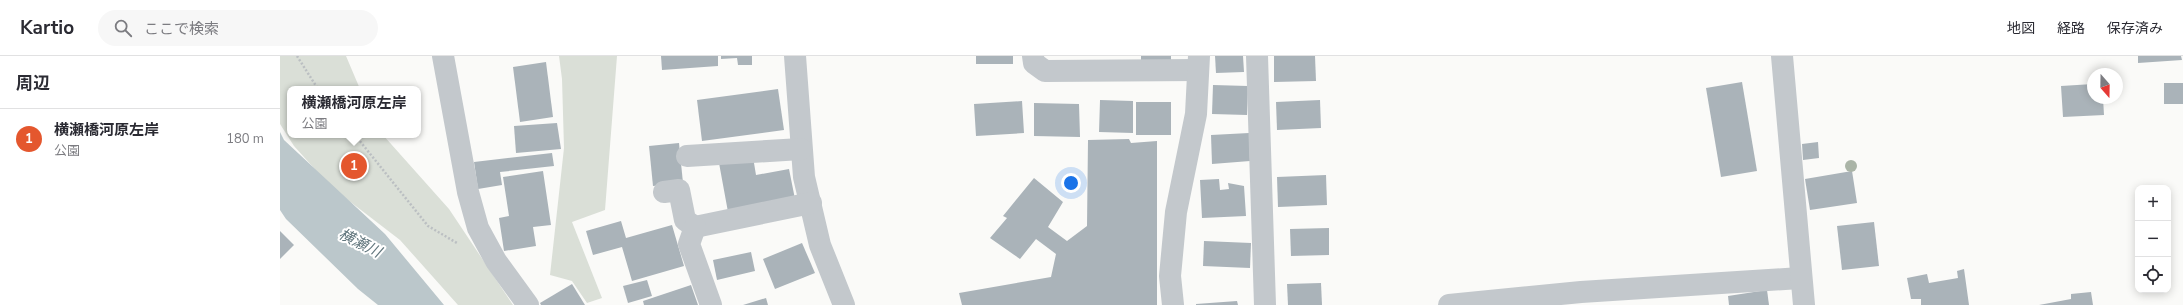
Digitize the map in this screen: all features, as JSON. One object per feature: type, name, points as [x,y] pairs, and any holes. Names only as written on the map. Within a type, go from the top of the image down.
[{"type":"street","points":[[442,56],[468,192],[478,228],[496,261],[528,305]]},
{"type":"street","points":[[795,56],[804,177],[820,245],[844,305]]},
{"type":"street","points":[[1033,56],[1034,63],[1045,71],[1199,63],[1196,114],[1176,212],[1170,276],[1173,305]]},
{"type":"street","points":[[1257,56],[1265,305]]},
{"type":"street","points":[[1782,56],[1800,278],[1804,305]]},
{"type":"street","points":[[687,156],[801,149]]},
{"type":"street","points":[[664,192],[679,190],[685,220],[695,227],[811,203]]},
{"type":"street","points":[[695,227],[688,244],[711,305]]},
{"type":"street","points":[[1449,305],[1583,298],[1663,296],[1800,278]]},
{"type":"path","points":[[297,56],[316,86]]},
{"type":"path","points":[[357,138],[428,226],[462,244]]},
{"type":"shaded area","points":[[280,56],[346,56],[359,86],[287,86],[287,135],[280,124]]},
{"type":"shaded area","points":[[559,56],[617,56],[605,210],[572,222],[602,298],[587,303],[572,281],[550,275],[564,148],[562,79]]},
{"type":"shaded area","points":[[289,138],[386,138],[449,209],[513,305],[458,305],[400,240],[331,187],[294,146]]},
{"type":"water","name":"横瀬川","points":[[280,132],[284,140],[385,234],[444,305],[378,305],[358,289],[286,219],[280,210]]},
{"type":"building","points":[[661,56],[718,56],[718,66],[662,70]]},
{"type":"building","points":[[721,56],[752,56],[752,65],[738,65],[737,58],[721,59]]},
{"type":"building","points":[[976,56],[1013,56],[1013,64],[976,64]]},
{"type":"building","points":[[1141,56],[1171,56],[1171,61],[1141,61]]},
{"type":"building","points":[[1215,56],[1243,56],[1244,72],[1216,73]]},
{"type":"building","points":[[1274,56],[1315,56],[1316,81],[1274,82]]},
{"type":"building","points":[[2138,56],[2181,56],[2182,60],[2138,63]]},
{"type":"building","points":[[546,62],[553,117],[520,122],[513,67]]},
{"type":"building","points":[[1742,82],[1757,171],[1721,177],[1706,88]]},
{"type":"building","points":[[2164,83],[2183,83],[2183,104],[2164,104]]},
{"type":"building","points":[[2087,84],[2087,104],[2103,104],[2104,115],[2063,117],[2061,86]]},
{"type":"building","points":[[1213,85],[1248,86],[1247,115],[1212,114]]},
{"type":"building","points":[[778,89],[784,130],[702,141],[697,100]]},
{"type":"building","points":[[1100,100],[1133,101],[1133,133],[1099,132]]},
{"type":"building","points":[[1320,100],[1321,128],[1277,130],[1276,102]]},
{"type":"building","points":[[1022,101],[1024,133],[976,136],[974,104]]},
{"type":"building","points":[[1136,102],[1171,102],[1171,135],[1136,135]]},
{"type":"building","points":[[1034,103],[1079,104],[1080,137],[1034,136]]},
{"type":"building","points":[[557,123],[561,149],[516,153],[514,126]]},
{"type":"building","points":[[1249,133],[1250,161],[1212,164],[1211,135]]},
{"type":"building","points":[[1129,139],[1131,143],[1157,141],[1157,305],[962,305],[959,293],[1051,277],[1056,254],[1036,239],[1020,259],[990,238],[1007,218],[1003,216],[1034,178],[1063,202],[1048,227],[1067,241],[1087,226],[1088,140]]},
{"type":"building","points":[[1818,142],[1819,158],[1803,160],[1802,144]]},
{"type":"building","points":[[679,143],[683,183],[653,186],[649,146]]},
{"type":"building","points":[[552,153],[554,166],[500,172],[502,185],[478,189],[474,162]]},
{"type":"building","points":[[753,157],[756,175],[789,169],[795,199],[728,212],[719,163]]},
{"type":"building","points":[[543,171],[551,225],[533,227],[536,246],[504,251],[499,218],[509,216],[503,177]]},
{"type":"building","points":[[1852,171],[1857,203],[1810,210],[1805,179]]},
{"type":"building","points":[[1326,175],[1327,205],[1278,207],[1277,177]]},
{"type":"building","points":[[1219,179],[1220,190],[1229,189],[1228,183],[1244,186],[1246,216],[1202,218],[1200,180]]},
{"type":"building","points":[[621,221],[626,238],[672,225],[684,266],[632,281],[622,247],[593,255],[586,231]]},
{"type":"building","points":[[1874,222],[1879,266],[1842,270],[1837,226]]},
{"type":"building","points":[[1329,228],[1329,255],[1291,256],[1290,229]]},
{"type":"building","points":[[280,231],[294,245],[280,259]]},
{"type":"building","points":[[1204,241],[1251,243],[1250,268],[1203,266]]},
{"type":"building","points":[[802,243],[815,273],[775,289],[763,259]]},
{"type":"building","points":[[751,252],[755,271],[717,280],[713,260]]},
{"type":"building","points":[[1964,269],[1969,305],[1921,305],[1921,299],[1911,299],[1907,278],[1927,274],[1929,283],[1958,278],[1957,271]]},
{"type":"building","points":[[647,280],[652,296],[628,303],[623,286]]},
{"type":"building","points":[[1321,283],[1322,305],[1288,305],[1287,284]]},
{"type":"building","points":[[572,284],[585,305],[541,305],[540,303]]},
{"type":"building","points":[[691,285],[698,305],[644,305],[643,301]]},
{"type":"building","points":[[1767,290],[1769,305],[1729,305],[1728,296]]},
{"type":"building","points":[[2091,292],[2093,305],[2039,305],[2071,299],[2071,294]]},
{"type":"building","points":[[766,298],[768,305],[743,305]]},
{"type":"building","points":[[1237,301],[1238,305],[1196,305],[1196,304]]},
{"type":"place","name":"横瀬橋河原左岸","points":[[354,166]]}]
